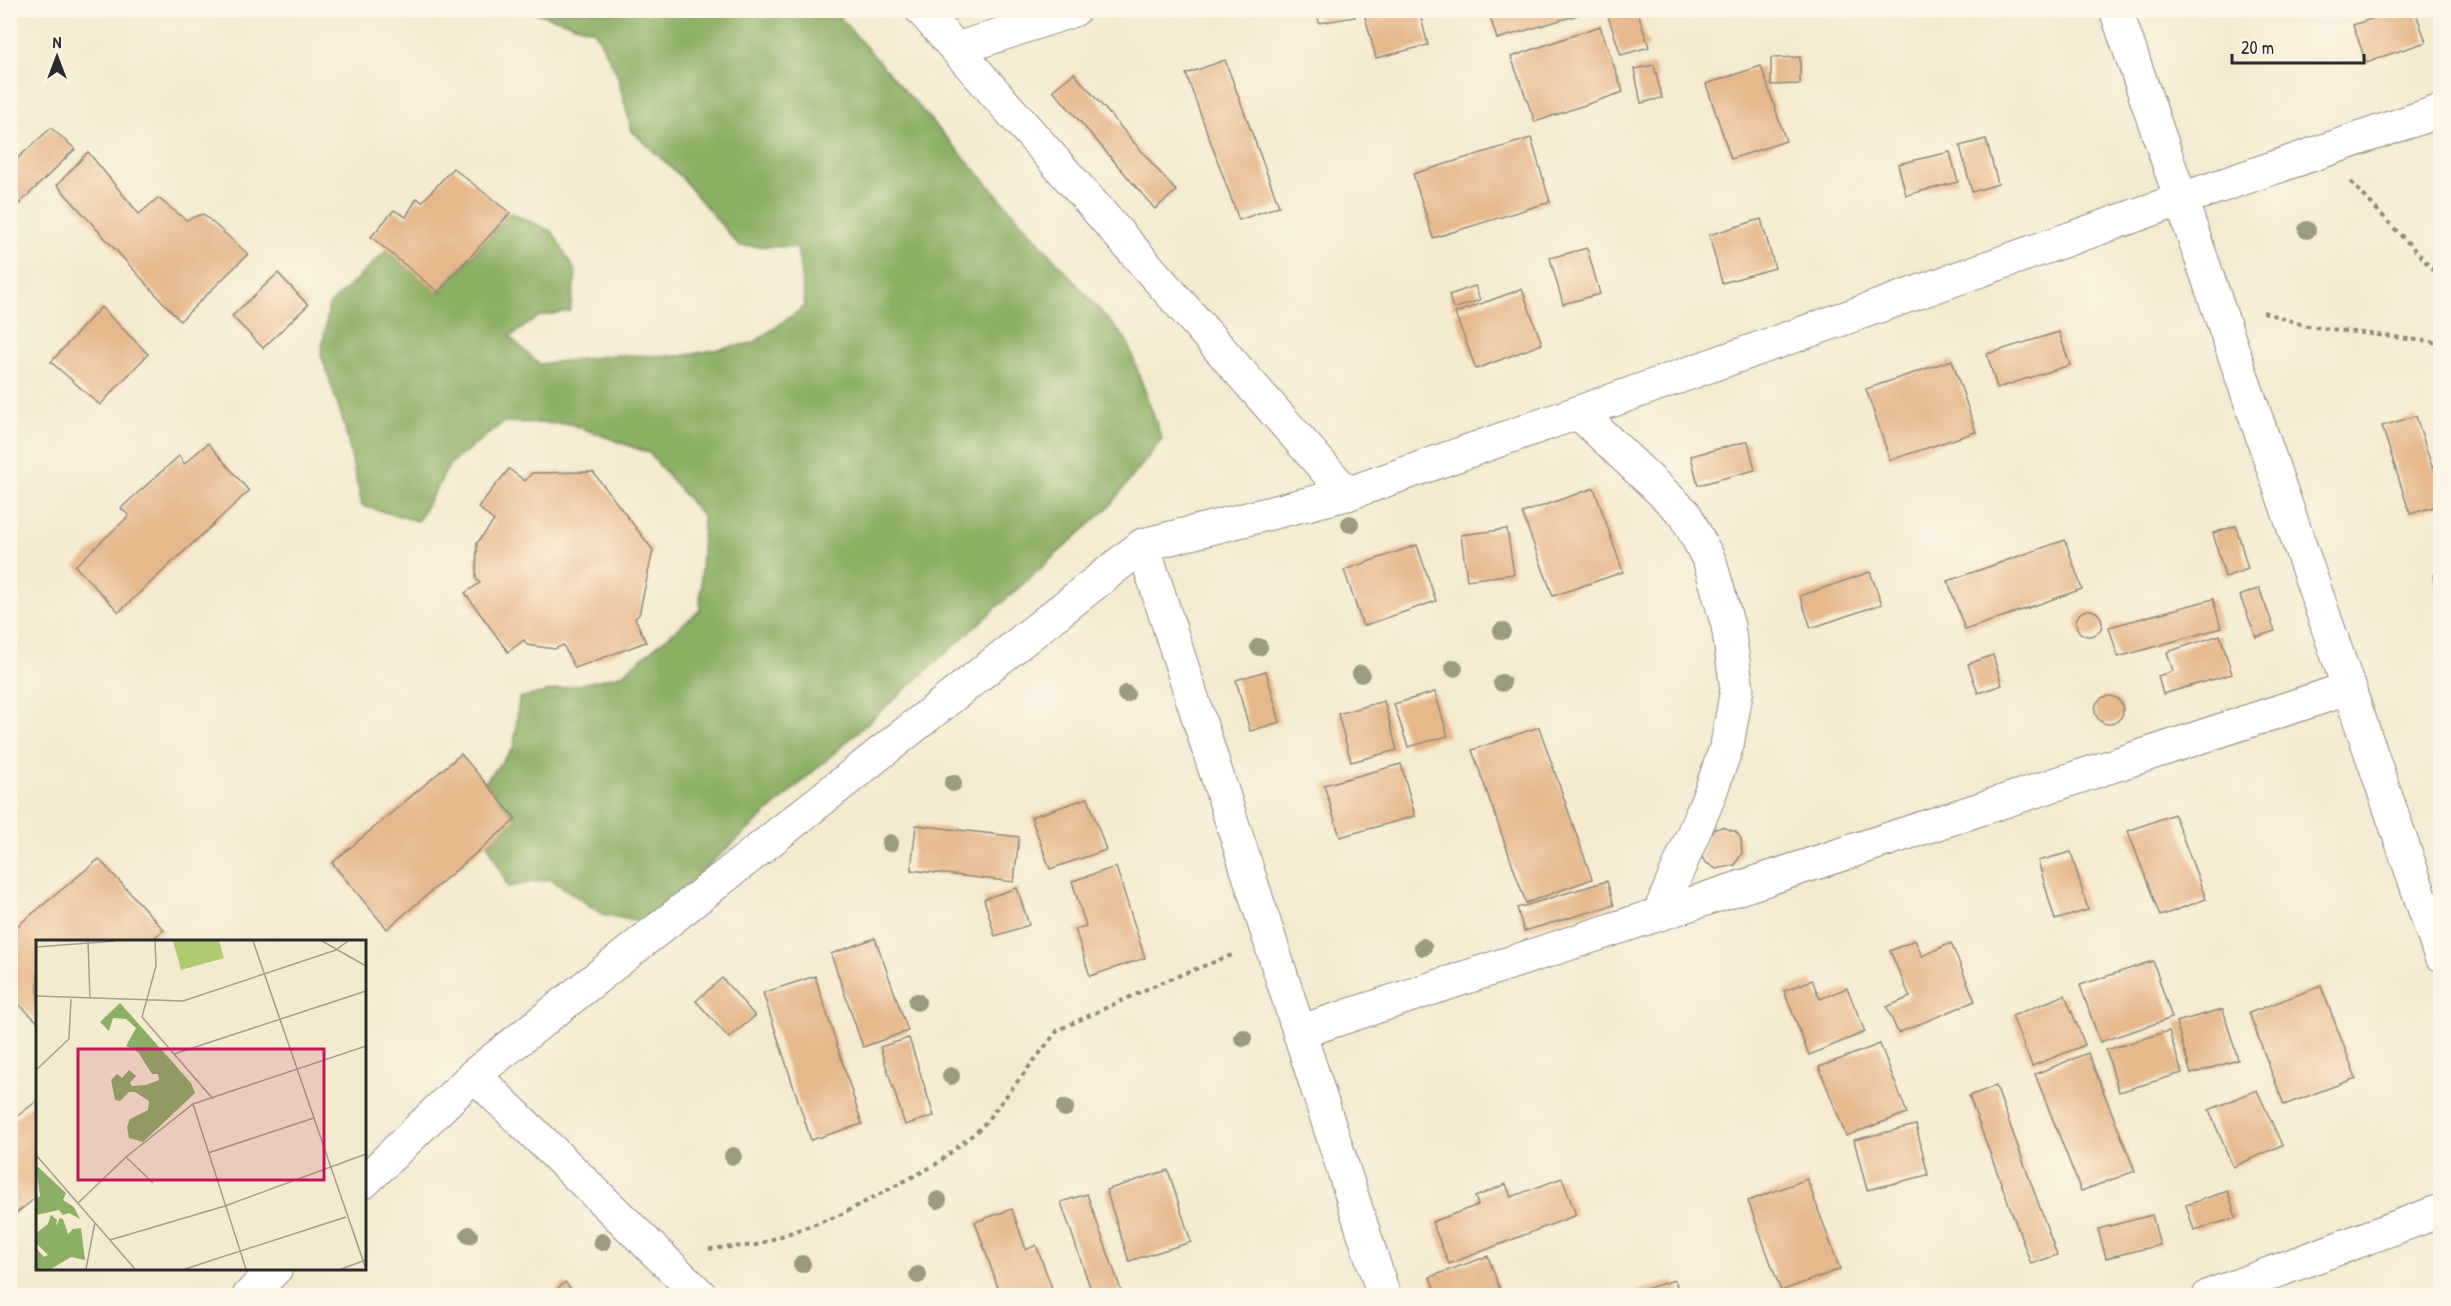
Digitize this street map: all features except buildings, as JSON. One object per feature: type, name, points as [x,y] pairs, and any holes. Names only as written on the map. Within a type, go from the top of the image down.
[{"type":"street","points":[[922,10],[1347,494]]},
{"type":"street","points":[[957,49],[1074,10]]},
{"type":"street","points":[[2116,10],[2440,954]]},
{"type":"street","points":[[366,1180],[474,1075],[1143,545],[1347,494],[2182,199],[2440,111]]},
{"type":"street","points":[[1579,413],[1685,514],[1710,562],[1728,626],[1737,689],[1727,745],[1708,799],[1659,914]]},
{"type":"street","points":[[1143,545],[1384,1296]]},
{"type":"street","points":[[1299,1032],[2350,688]]},
{"type":"street","points":[[474,1075],[701,1296]]},
{"type":"street","points":[[2209,1296],[2440,1211]]},
{"type":"street","points":[[249,1296],[275,1270]]},
{"type":"path","points":[[2322,151],[2440,277]]},
{"type":"path","points":[[2216,297],[2307,326],[2440,343]]},
{"type":"path","points":[[658,1253],[756,1245],[838,1216],[935,1165],[981,1128],[1058,1030],[1160,983],[1270,940]]},
{"type":"green space","points":[[529,11],[834,11],[1127,341],[1162,439],[1108,508],[644,923],[602,914],[550,879],[508,887],[488,844],[516,819],[485,782],[514,747],[519,698],[621,675],[700,610],[703,517],[649,453],[570,424],[504,422],[450,464],[418,521],[362,506],[344,424],[321,354],[329,305],[388,249],[439,292],[510,213],[552,231],[576,273],[570,311],[540,316],[510,337],[539,364],[615,355],[680,356],[753,343],[805,306],[797,247],[739,246],[681,177],[632,131],[617,74],[595,31]]}]
